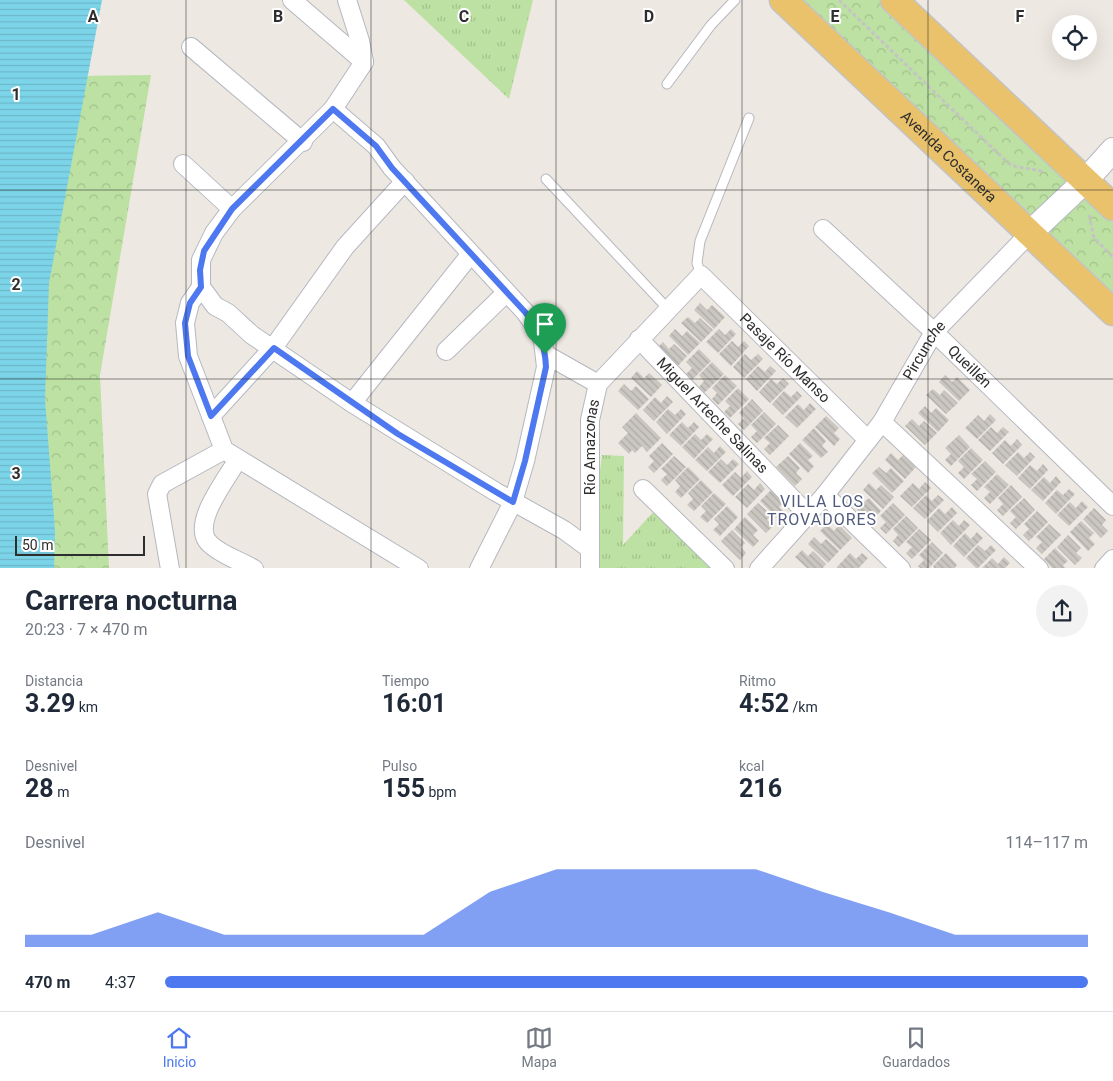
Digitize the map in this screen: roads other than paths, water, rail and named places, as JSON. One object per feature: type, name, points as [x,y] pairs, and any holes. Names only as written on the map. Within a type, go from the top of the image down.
[{"type":"main road","name":"Avenida Costanera","points":[[783,0],[1113,312]]},
{"type":"main road","points":[[894,0],[1077,188],[1113,207]]},
{"type":"street","points":[[292,0],[364,62]]},
{"type":"street","points":[[347,0],[364,62],[333,109],[303,142],[232,209],[204,251],[200,270],[201,287],[215,306],[228,313],[252,335],[274,348],[352,404],[513,502],[564,530],[590,549]]},
{"type":"street","points":[[192,47],[303,142]]},
{"type":"street","points":[[333,109],[376,146],[387,162],[532,321],[543,342],[545,354],[543,380],[525,461],[513,502],[479,568]]},
{"type":"street","name":"Pircunche","points":[[763,567],[825,495],[882,422],[934,332],[1113,150]]},
{"type":"street","points":[[183,164],[232,209]]},
{"type":"street","points":[[211,416],[274,348],[345,248],[405,181]]},
{"type":"street","name":"Queillén","points":[[824,229],[934,332],[1113,506]]},
{"type":"street","points":[[352,404],[470,255]]},
{"type":"street","name":"Río Amazonas","points":[[590,568],[590,420],[598,384],[701,275]]},
{"type":"street","name":"Pasaje Río Manso","points":[[701,275],[868,440]]},
{"type":"street","points":[[201,287],[190,303],[185,323],[188,356],[211,416],[231,455],[419,568]]},
{"type":"street","points":[[446,351],[506,293]]},
{"type":"street","name":"Miguel Arteche Salinas","points":[[639,339],[808,515]]},
{"type":"street","points":[[545,354],[598,384]]},
{"type":"street","points":[[882,422],[1040,568]]},
{"type":"street","points":[[170,568],[157,494],[162,484],[231,455]]},
{"type":"street","points":[[231,455],[203,523],[203,536],[210,545],[254,568]]},
{"type":"street","points":[[643,489],[726,568]]},
{"type":"street","points":[[825,495],[901,568]]},
{"type":"street","points":[[1104,568],[1113,559]]},
{"type":"lane","points":[[667,84],[711,25],[735,0]]},
{"type":"lane","points":[[701,275],[697,263],[700,241],[749,118]]},
{"type":"lane","points":[[546,179],[668,309]]},
{"type":"water","points":[[0,0],[102,0],[49,283],[45,399],[55,531],[54,568],[0,568]]},
{"type":"district","name":"VILLA LOS TROVADORES","points":[[822,510]]}]
